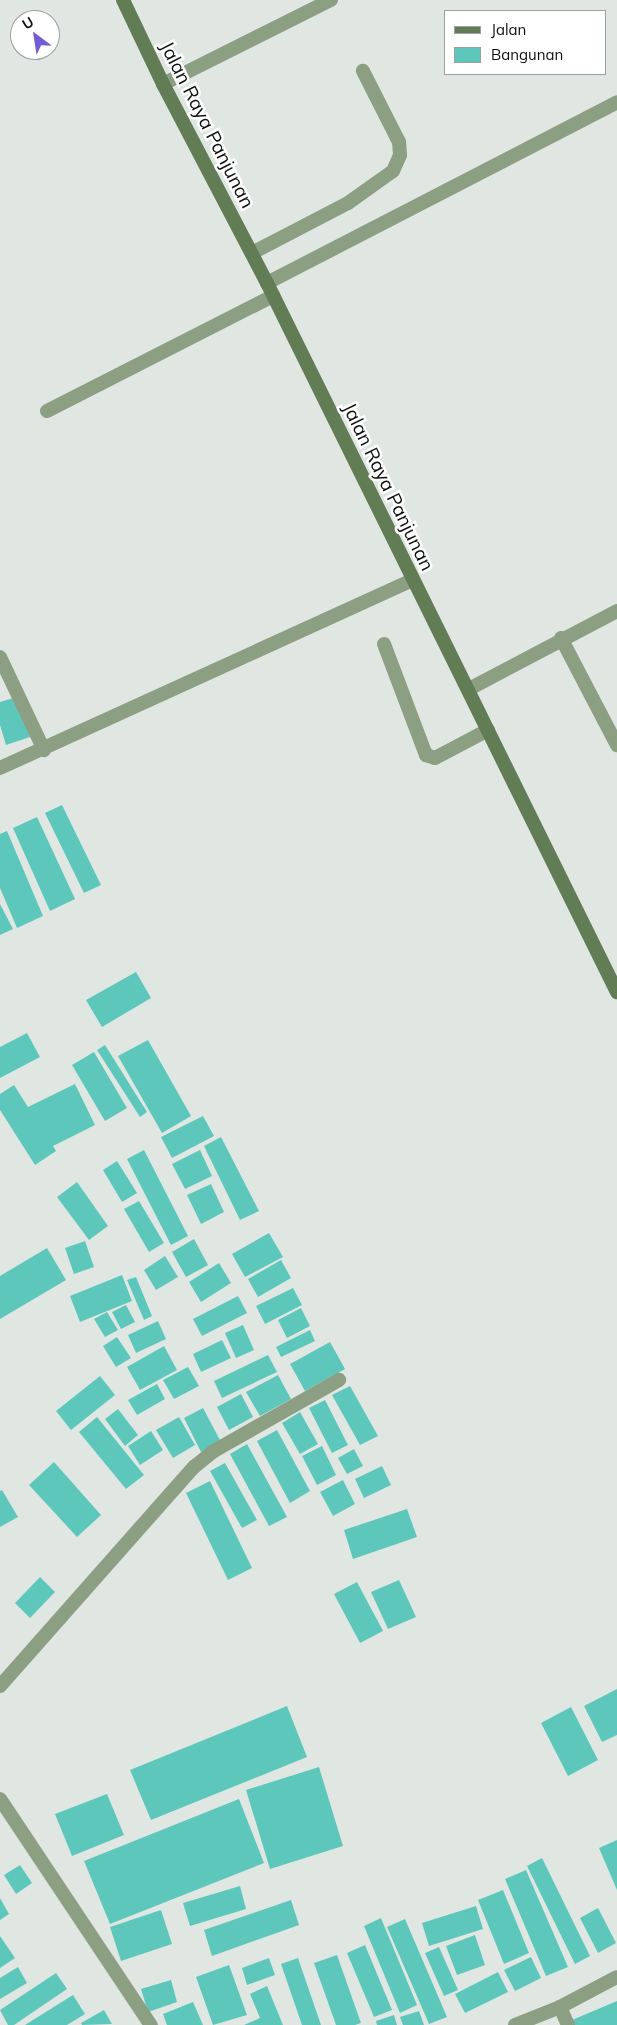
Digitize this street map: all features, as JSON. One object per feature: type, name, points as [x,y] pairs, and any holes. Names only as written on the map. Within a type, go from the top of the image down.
[{"type":"main road","name":"Jalan Raya Panjunan","points":[[123,0],[163,84],[274,296],[412,580],[468,689],[617,992]]},
{"type":"street","points":[[163,84],[331,0]]},
{"type":"street","points":[[252,253],[348,203],[393,171],[400,155],[399,142],[363,71]]},
{"type":"street","points":[[267,283],[617,102]]},
{"type":"street","points":[[46,411],[274,296]]},
{"type":"street","points":[[0,768],[44,750],[412,580]]},
{"type":"street","points":[[468,689],[561,638],[617,611]]},
{"type":"street","points":[[561,638],[617,745]]},
{"type":"street","points":[[384,644],[426,755],[435,758],[488,730]]},
{"type":"street","points":[[0,657],[44,750]]},
{"type":"street","points":[[0,1686],[194,1467],[214,1451],[339,1380]]},
{"type":"street","points":[[0,1798],[151,2025]]},
{"type":"street","points":[[515,2025],[560,2007],[617,1977]]},
{"type":"street","points":[[560,2007],[568,2025]]},
{"type":"building","points":[[17,697],[30,737],[6,745],[0,725],[0,702]]},
{"type":"building","points":[[62,805],[101,885],[84,893],[45,813]]},
{"type":"building","points":[[37,817],[75,899],[50,911],[13,828]]},
{"type":"building","points":[[7,831],[43,916],[17,928],[0,888],[0,834]]},
{"type":"building","points":[[0,904],[13,929],[0,935]]},
{"type":"building","points":[[136,972],[151,998],[102,1027],[86,1000]]},
{"type":"building","points":[[27,1033],[40,1057],[0,1078],[0,1047]]},
{"type":"building","points":[[148,1040],[191,1116],[162,1133],[118,1056]]},
{"type":"building","points":[[105,1045],[147,1112],[140,1117],[97,1050]]},
{"type":"building","points":[[94,1052],[127,1108],[105,1121],[72,1065]]},
{"type":"building","points":[[75,1084],[95,1125],[53,1146],[56,1151],[35,1165],[0,1110],[0,1094],[14,1085],[28,1107]]},
{"type":"building","points":[[203,1116],[214,1136],[172,1158],[161,1137]]},
{"type":"building","points":[[221,1137],[259,1211],[240,1220],[204,1146]]},
{"type":"building","points":[[144,1150],[188,1236],[171,1245],[127,1159]]},
{"type":"building","points":[[200,1150],[212,1176],[185,1189],[172,1164]]},
{"type":"building","points":[[117,1161],[137,1193],[122,1202],[103,1170]]},
{"type":"building","points":[[77,1182],[108,1226],[89,1240],[57,1197]]},
{"type":"building","points":[[211,1184],[224,1212],[201,1224],[187,1195]]},
{"type":"building","points":[[139,1201],[164,1243],[149,1252],[124,1209]]},
{"type":"building","points":[[269,1233],[283,1257],[245,1277],[232,1254]]},
{"type":"building","points":[[194,1239],[208,1265],[186,1277],[172,1252]]},
{"type":"building","points":[[85,1241],[94,1267],[74,1274],[65,1248]]},
{"type":"building","points":[[47,1248],[66,1280],[0,1319],[0,1276]]},
{"type":"building","points":[[165,1256],[178,1277],[156,1290],[144,1270]]},
{"type":"building","points":[[281,1260],[291,1278],[258,1297],[248,1279]]},
{"type":"building","points":[[219,1263],[231,1283],[201,1302],[189,1282]]},
{"type":"building","points":[[122,1275],[132,1301],[80,1322],[70,1296]]},
{"type":"building","points":[[136,1277],[152,1316],[144,1320],[127,1280]]},
{"type":"building","points":[[293,1288],[302,1305],[265,1324],[256,1306]]},
{"type":"building","points":[[238,1296],[247,1313],[202,1336],[193,1319]]},
{"type":"building","points":[[126,1305],[135,1322],[121,1329],[112,1312]]},
{"type":"building","points":[[301,1308],[310,1326],[287,1338],[278,1320]]},
{"type":"building","points":[[107,1312],[118,1330],[105,1337],[94,1319]]},
{"type":"building","points":[[158,1321],[166,1339],[136,1353],[128,1335]]},
{"type":"building","points":[[243,1325],[254,1350],[236,1358],[225,1333]]},
{"type":"building","points":[[310,1330],[315,1341],[281,1357],[276,1347]]},
{"type":"building","points":[[117,1337],[131,1358],[116,1367],[103,1346]]},
{"type":"building","points":[[222,1340],[231,1358],[201,1372],[193,1354]]},
{"type":"building","points":[[330,1342],[345,1369],[305,1391],[290,1364]]},
{"type":"building","points":[[164,1346],[177,1370],[140,1390],[127,1367]]},
{"type":"building","points":[[268,1355],[277,1372],[222,1398],[214,1381]]},
{"type":"building","points":[[188,1367],[199,1386],[174,1399],[163,1380]]},
{"type":"building","points":[[278,1375],[291,1399],[260,1416],[246,1392]]},
{"type":"building","points":[[100,1376],[115,1395],[71,1430],[56,1411]]},
{"type":"building","points":[[157,1384],[165,1399],[137,1415],[128,1400]]},
{"type":"building","points":[[350,1386],[378,1436],[360,1445],[332,1395]]},
{"type":"building","points":[[241,1394],[253,1417],[229,1430],[217,1407]]},
{"type":"building","points":[[325,1400],[348,1445],[332,1453],[309,1408]]},
{"type":"building","points":[[203,1408],[221,1442],[201,1452],[184,1418]]},
{"type":"building","points":[[118,1409],[138,1435],[125,1446],[105,1419]]},
{"type":"building","points":[[300,1412],[318,1444],[300,1454],[282,1423]]},
{"type":"building","points":[[97,1417],[144,1475],[126,1489],[79,1432]]},
{"type":"building","points":[[179,1417],[195,1445],[173,1458],[156,1430]]},
{"type":"building","points":[[277,1430],[310,1491],[290,1503],[257,1441]]},
{"type":"building","points":[[151,1431],[163,1450],[140,1465],[128,1446]]},
{"type":"building","points":[[247,1444],[287,1517],[269,1526],[230,1454]]},
{"type":"building","points":[[322,1446],[336,1475],[317,1485],[302,1456]]},
{"type":"building","points":[[354,1449],[363,1466],[347,1474],[338,1458]]},
{"type":"building","points":[[54,1462],[101,1515],[77,1537],[29,1485]]},
{"type":"building","points":[[225,1463],[257,1520],[242,1528],[210,1471]]},
{"type":"building","points":[[382,1466],[391,1485],[364,1498],[355,1479]]},
{"type":"building","points":[[343,1480],[355,1504],[333,1516],[320,1492]]},
{"type":"building","points":[[210,1481],[252,1568],[228,1580],[186,1493]]},
{"type":"building","points":[[2,1490],[18,1517],[0,1527],[0,1491]]},
{"type":"building","points":[[407,1509],[417,1537],[353,1559],[344,1530]]},
{"type":"building","points":[[40,1577],[55,1592],[30,1618],[15,1603]]},
{"type":"building","points":[[399,1580],[416,1617],[388,1629],[371,1592]]},
{"type":"building","points":[[357,1582],[383,1631],[360,1643],[334,1594]]},
{"type":"building","points":[[617,1689],[617,1735],[602,1742],[584,1706]]},
{"type":"building","points":[[287,1706],[307,1757],[151,1820],[130,1770]]},
{"type":"building","points":[[571,1707],[598,1760],[568,1776],[541,1723]]},
{"type":"building","points":[[319,1767],[343,1846],[270,1869],[246,1790]]},
{"type":"building","points":[[107,1794],[124,1835],[72,1856],[55,1814]]},
{"type":"building","points":[[239,1799],[264,1863],[110,1924],[84,1861]]},
{"type":"building","points":[[617,1840],[617,1890],[599,1848]]},
{"type":"building","points":[[542,1858],[590,1956],[575,1964],[527,1866]]},
{"type":"building","points":[[20,1865],[32,1883],[16,1894],[4,1875]]},
{"type":"building","points":[[526,1870],[568,1967],[546,1976],[505,1879]]},
{"type":"building","points":[[240,1886],[246,1909],[190,1926],[183,1903]]},
{"type":"building","points":[[503,1890],[529,1953],[504,1964],[478,1900]]},
{"type":"building","points":[[0,1898],[9,1914],[0,1920]]},
{"type":"building","points":[[291,1900],[299,1925],[212,1956],[204,1930]]},
{"type":"building","points":[[476,1906],[483,1929],[429,1946],[422,1923]]},
{"type":"building","points":[[598,1908],[616,1943],[598,1953],[580,1918]]},
{"type":"building","points":[[161,1910],[172,1944],[121,1961],[110,1927]]},
{"type":"building","points":[[381,1918],[417,2005],[400,2013],[364,1926]]},
{"type":"building","points":[[405,1919],[447,2017],[429,2024],[387,1927]]},
{"type":"building","points":[[475,1935],[485,1965],[457,1975],[446,1946]]},
{"type":"building","points":[[0,1936],[15,1958],[0,1968]]},
{"type":"building","points":[[365,1945],[392,2010],[374,2017],[347,1953]]},
{"type":"building","points":[[439,1947],[458,1990],[444,1996],[425,1953]]},
{"type":"building","points":[[337,1955],[361,2023],[355,2025],[336,2025],[314,1963]]},
{"type":"building","points":[[531,1957],[541,1978],[515,1991],[504,1970]]},
{"type":"building","points":[[269,1958],[275,1975],[247,1985],[242,1968]]},
{"type":"building","points":[[298,1958],[321,2025],[302,2025],[281,1964]]},
{"type":"building","points":[[229,1965],[247,2015],[213,2025],[196,1977]]},
{"type":"building","points":[[18,1967],[27,1983],[0,1999],[0,1978]]},
{"type":"building","points":[[498,1972],[508,1992],[465,2013],[455,1994]]},
{"type":"building","points":[[56,1973],[67,1989],[14,2025],[8,2025],[0,2010]]},
{"type":"building","points":[[171,1980],[177,2002],[148,2012],[141,1989]]},
{"type":"building","points":[[267,1986],[283,2025],[244,2025],[260,2018],[250,1994]]},
{"type":"building","points":[[73,1995],[85,2014],[67,2025],[25,2025]]},
{"type":"building","points":[[617,2001],[617,2025],[574,2025],[572,2020]]},
{"type":"building","points":[[193,2002],[203,2025],[167,2025],[163,2014]]},
{"type":"building","points":[[104,2010],[112,2024],[82,2025],[81,2023]]},
{"type":"building","points":[[419,2011],[424,2025],[403,2025],[400,2017]]},
{"type":"building","points":[[394,2015],[397,2025],[377,2025],[376,2021]]}]
